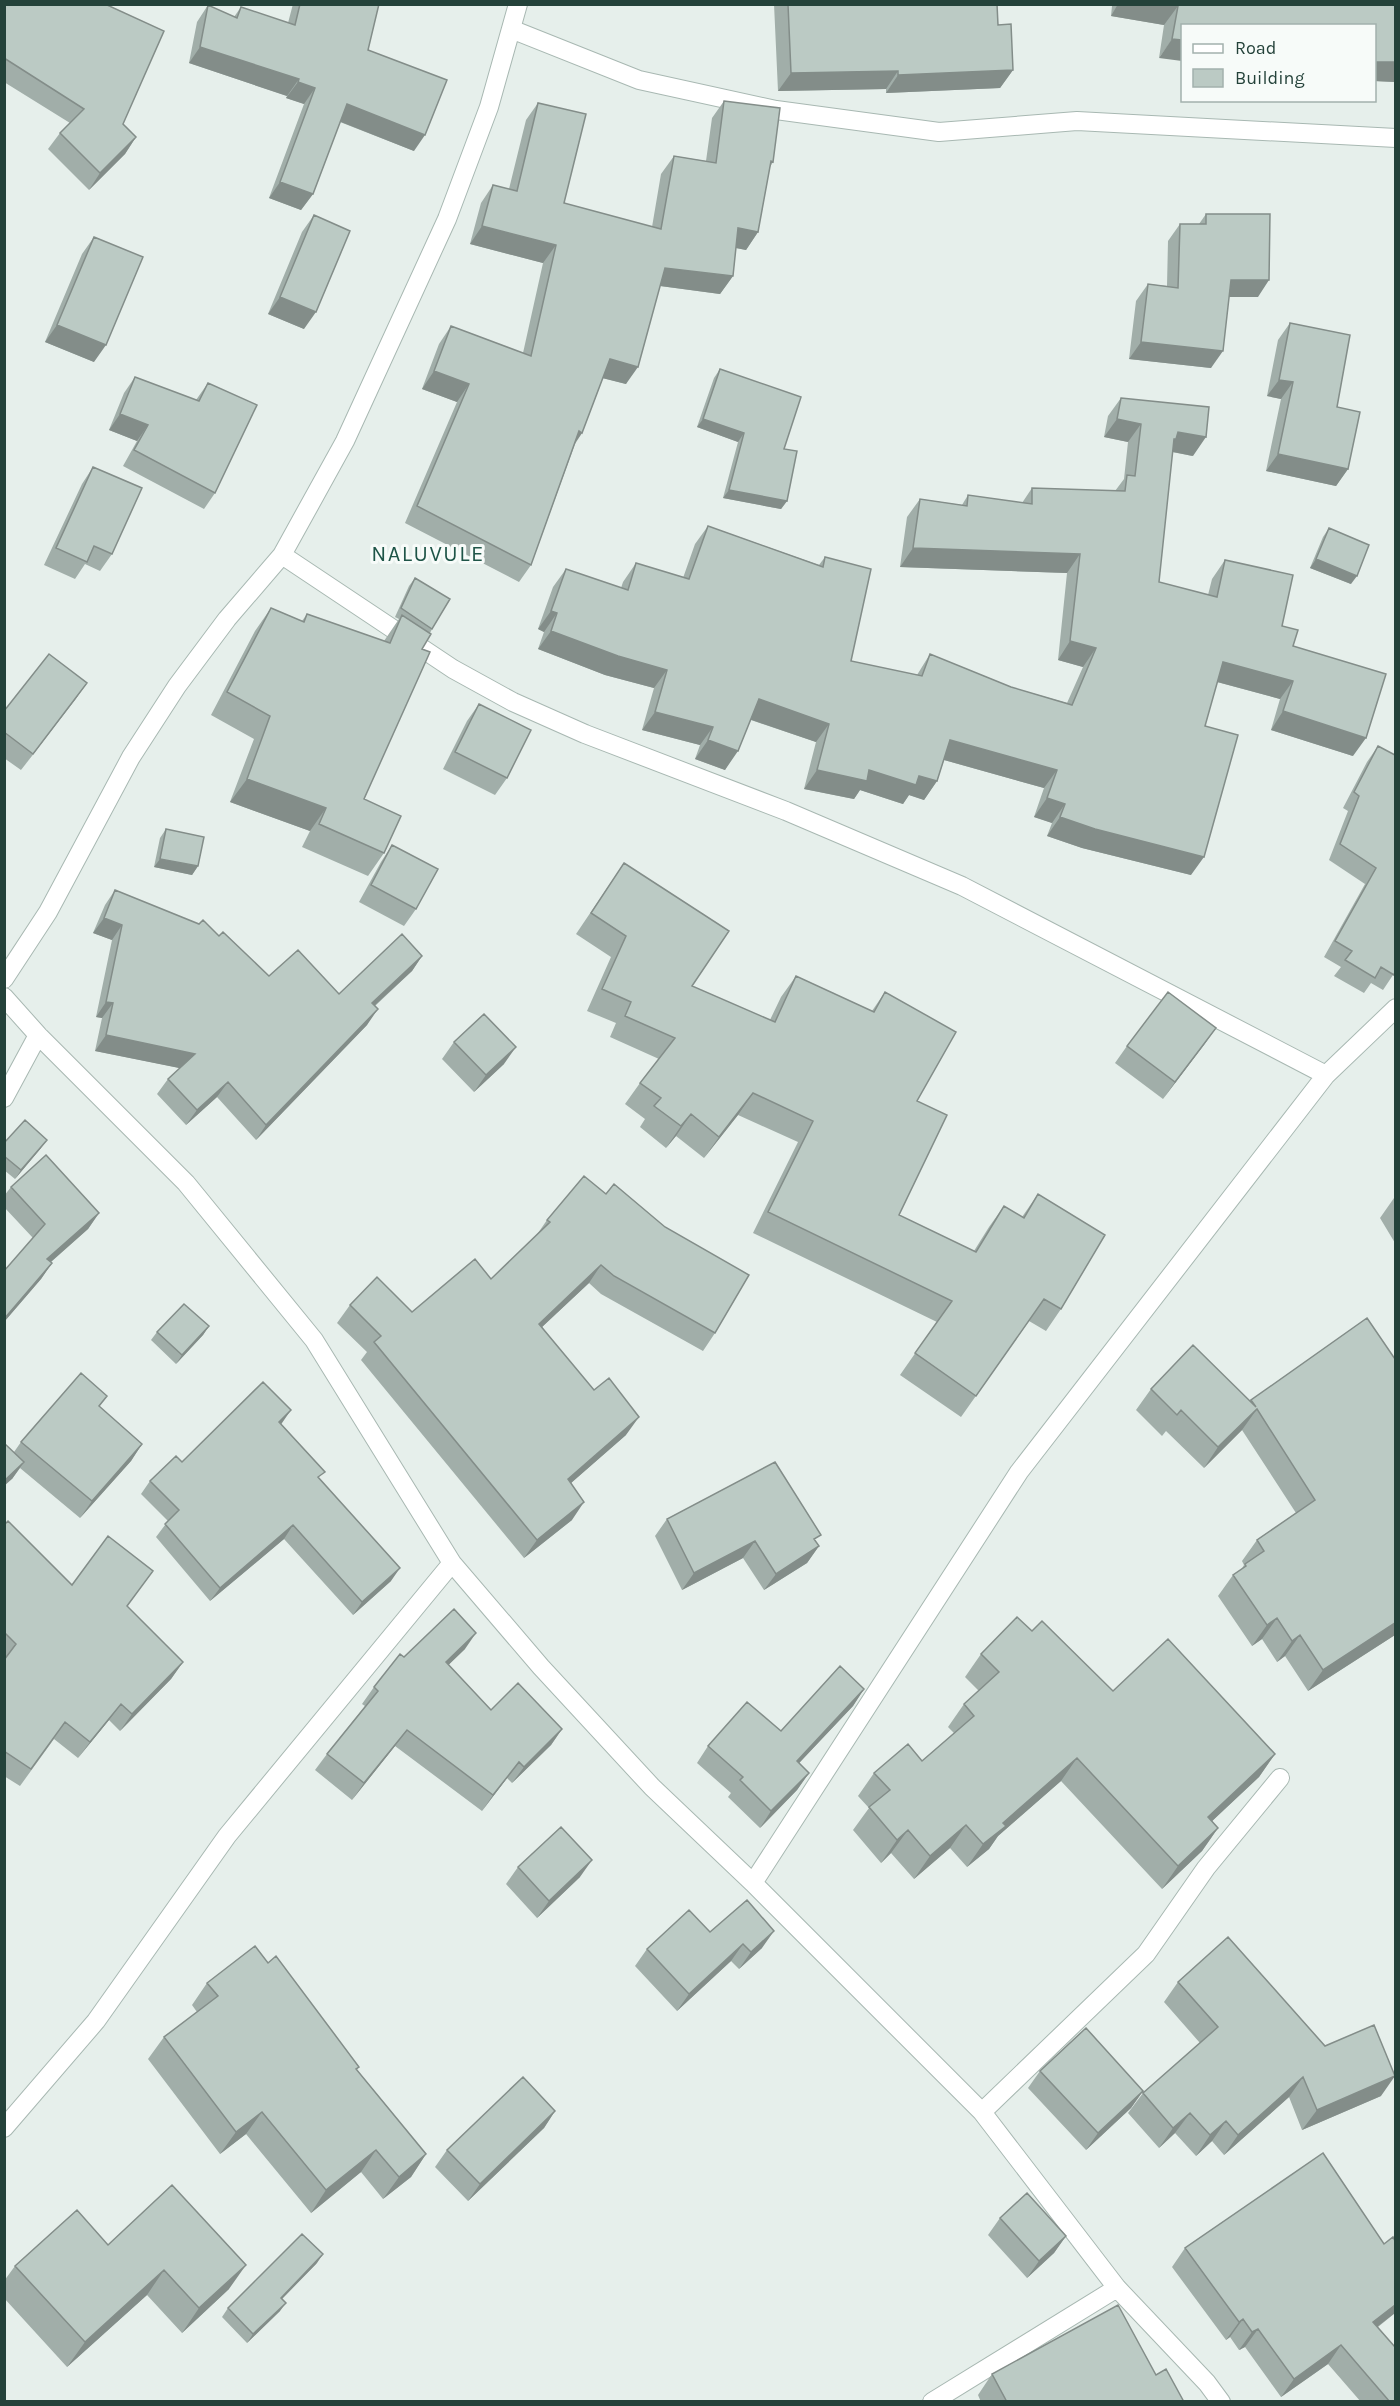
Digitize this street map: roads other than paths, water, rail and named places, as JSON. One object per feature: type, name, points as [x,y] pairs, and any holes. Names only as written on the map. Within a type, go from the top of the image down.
[{"type":"street","points":[[4,979],[48,912],[131,757],[177,686],[227,619],[282,555],[345,441],[447,219],[489,107],[518,4]]},
{"type":"street","points":[[511,29],[639,80],[776,110],[939,132],[1077,121],[1395,138]]},
{"type":"street","points":[[282,555],[453,669],[513,702],[585,734],[786,811],[962,886],[1326,1075]]},
{"type":"street","points":[[4,997],[38,1035],[186,1183],[314,1340],[452,1563],[541,1667],[652,1787],[753,1882],[982,2112],[1117,2288],[1207,2383],[1221,2402]]},
{"type":"street","points":[[753,1882],[1019,1472],[1326,1075],[1395,1008]]},
{"type":"street","points":[[4,1098],[38,1035]]},
{"type":"street","points":[[4,2128],[96,2021],[227,1836],[452,1563]]},
{"type":"street","points":[[982,2112],[1146,1954],[1206,1868],[1280,1778]]},
{"type":"street","points":[[932,2402],[1117,2288]]},
{"type":"district","name":"NALUVULE","points":[[428,554]]}]
